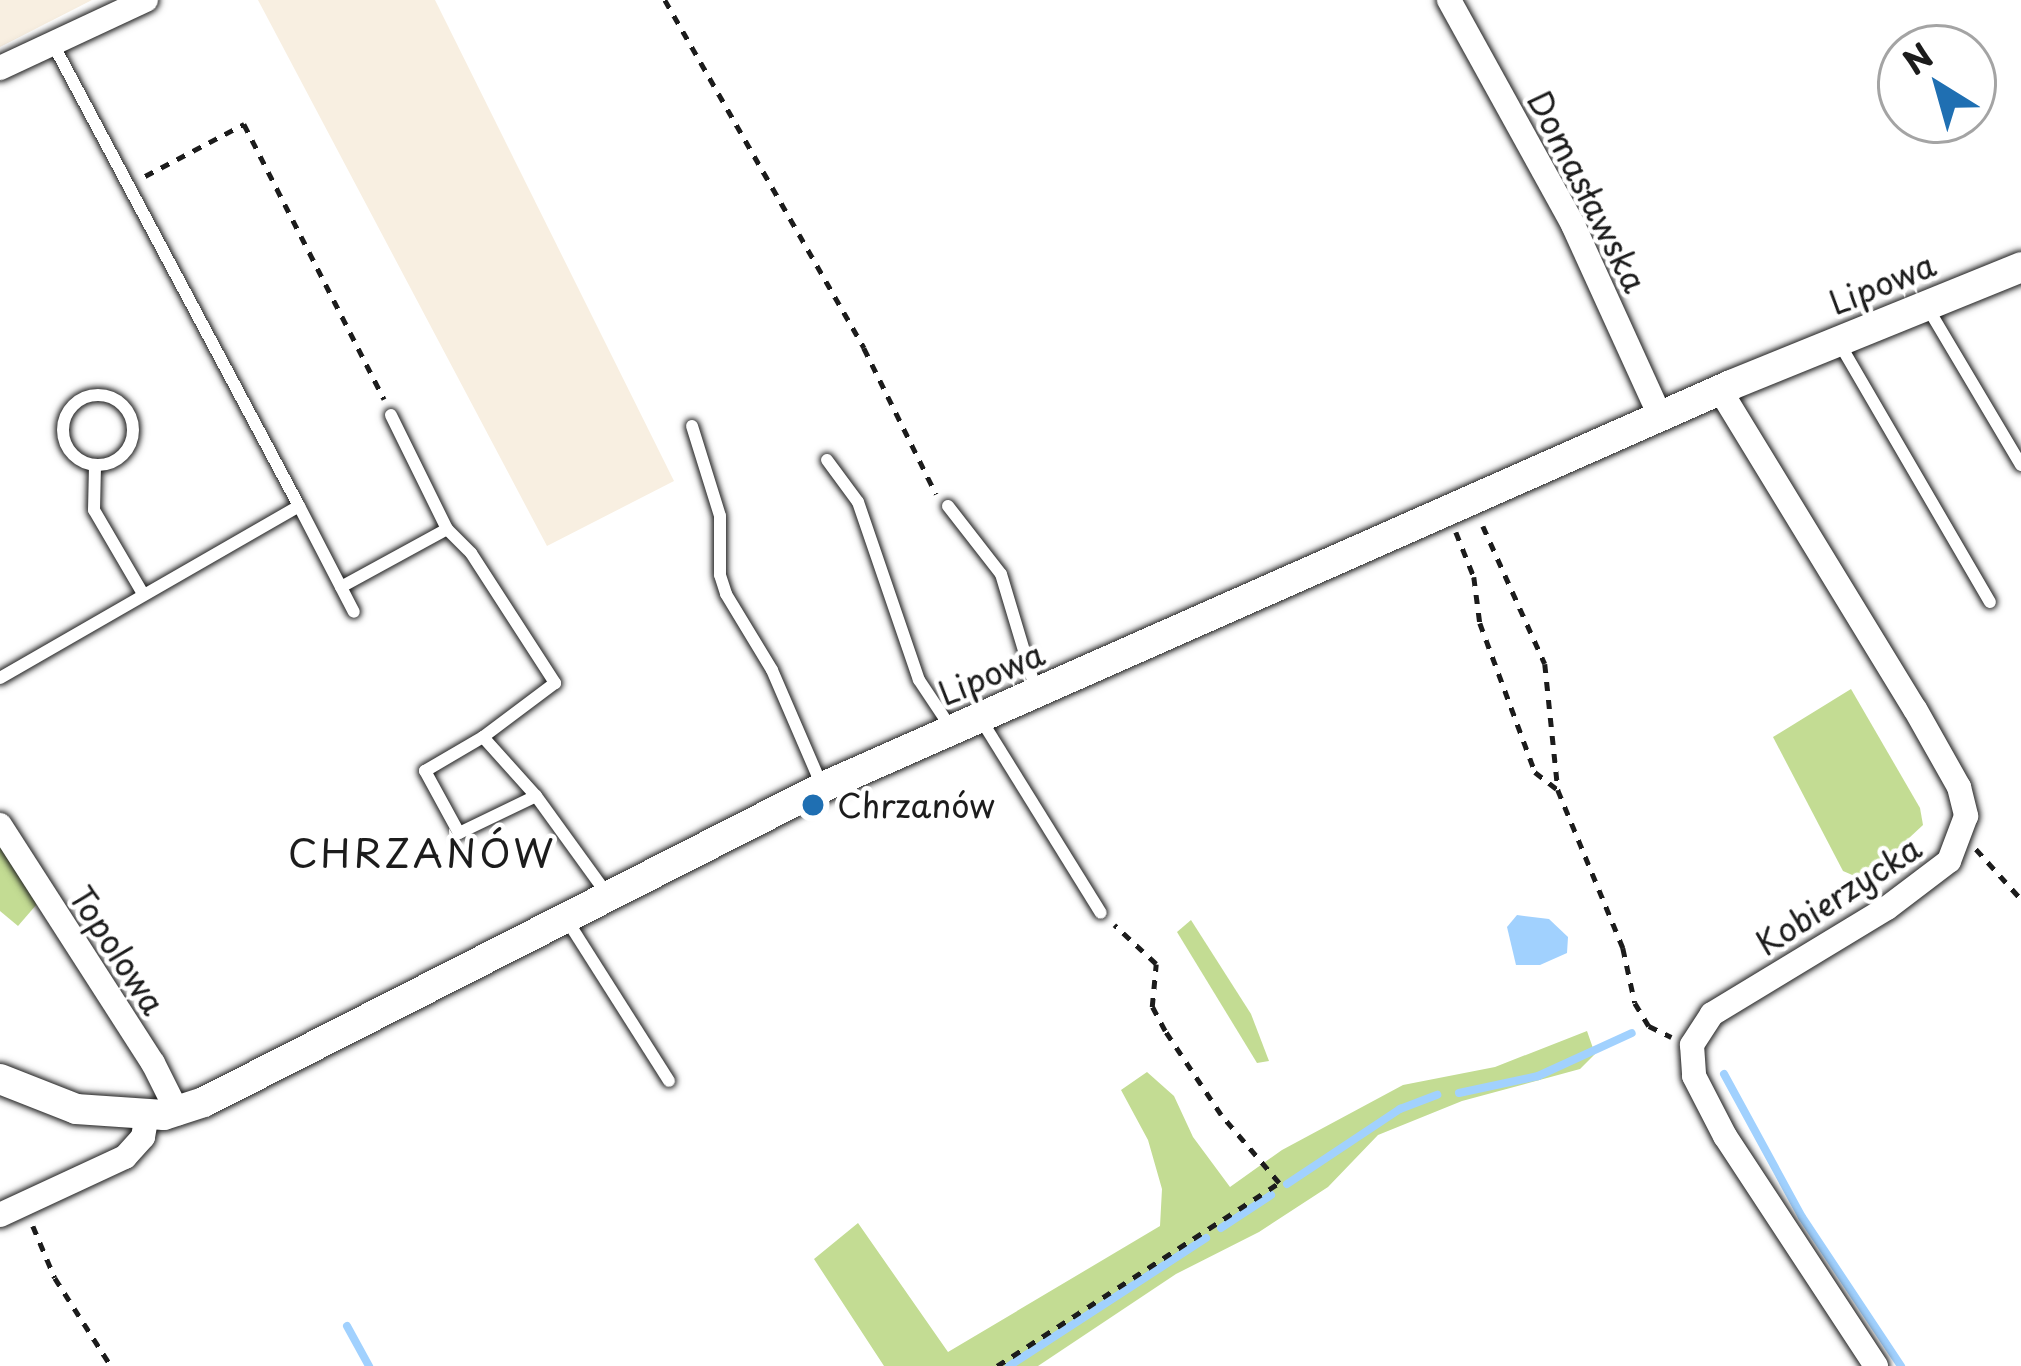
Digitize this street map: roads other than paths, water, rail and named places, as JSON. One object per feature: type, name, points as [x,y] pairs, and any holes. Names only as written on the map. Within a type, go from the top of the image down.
[{"type":"street","points":[[0,68],[146,0]]},
{"type":"street","name":"Domasławska","points":[[1449,0],[1573,225],[1660,416]]},
{"type":"street","name":"Lipowa","points":[[162,1114],[823,787],[1660,416],[2021,267]]},
{"type":"street","name":"Kobierzycka","points":[[1720,390],[1959,787],[1966,816],[1961,841],[1949,861],[1925,882],[1712,1014],[1694,1039],[1691,1065],[1702,1096],[1876,1366]]},
{"type":"street","name":"Topolowa","points":[[0,825],[153,1063],[162,1114]]},
{"type":"street","points":[[0,1078],[76,1109],[162,1114]]},
{"type":"street","points":[[12,1210],[125,1157],[162,1114]]},
{"type":"lane","points":[[52,42],[132,183],[354,612]]},
{"type":"lane","points":[[1926,304],[2021,465]]},
{"type":"lane","points":[[1837,340],[1990,602]]},
{"type":"lane","points":[[100,395],[121,403],[133,433],[125,454],[95,466],[67,449],[62,428],[79,400],[100,395]]},
{"type":"lane","points":[[392,415],[447,529],[471,554],[555,683],[483,737],[425,771],[459,833],[536,796]]},
{"type":"lane","points":[[692,426],[720,516],[720,575],[726,594],[772,670],[823,787]]},
{"type":"lane","points":[[827,460],[866,520],[919,680],[965,723],[1102,913]]},
{"type":"lane","points":[[95,466],[94,510],[143,594]]},
{"type":"lane","points":[[0,678],[299,506]]},
{"type":"lane","points":[[948,506],[1001,574],[1018,646],[1036,692]]},
{"type":"lane","points":[[341,587],[447,529]]},
{"type":"lane","points":[[483,737],[536,796],[607,894]]},
{"type":"lane","points":[[564,916],[670,1081]]},
{"type":"water","points":[[1517,915],[1549,919],[1568,937],[1567,953],[1540,965],[1516,965],[1507,927]]},
{"type":"waterway","points":[[1459,1093],[1538,1076],[1632,1033]]},
{"type":"waterway","points":[[1724,1074],[1802,1217],[1901,1366]]},
{"type":"waterway","points":[[1287,1184],[1400,1109],[1437,1095]]},
{"type":"waterway","points":[[1221,1228],[1271,1195]]},
{"type":"waterway","points":[[1009,1366],[1206,1238]]},
{"type":"waterway","points":[[347,1326],[369,1366]]},
{"type":"place","name":"Chrzanów","points":[[813,805]]},
{"type":"district","name":"CHRZANÓW","points":[[422,852]]}]
